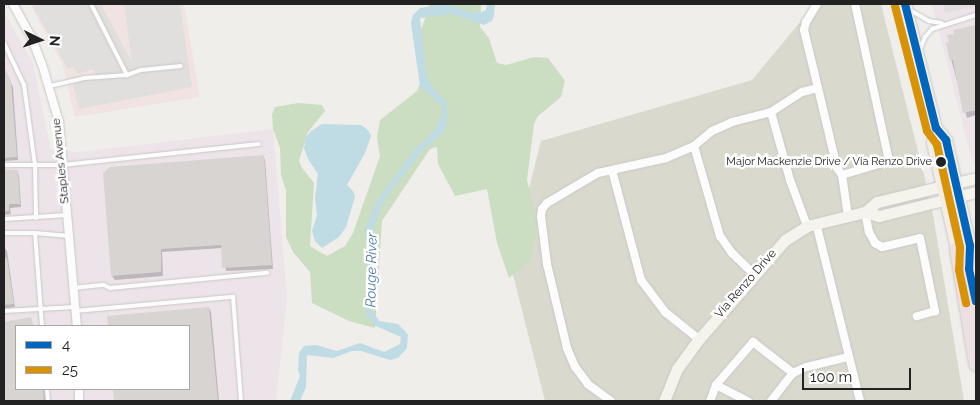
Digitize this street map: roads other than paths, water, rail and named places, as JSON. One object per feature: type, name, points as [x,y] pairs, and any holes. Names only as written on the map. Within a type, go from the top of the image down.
[{"type":"highway","points":[[957,249],[976,363]]},
{"type":"main road","points":[[906,6],[936,128],[934,142],[949,185],[959,197],[970,246],[969,269],[976,301]]},
{"type":"main road","points":[[949,185],[946,200],[957,249],[969,269]]},
{"type":"street","name":"Staples Avenue","points":[[13,4],[31,36],[50,86],[60,125],[76,325]]},
{"type":"street","points":[[818,4],[806,22],[804,30],[837,168],[842,175],[848,216]]},
{"type":"street","points":[[842,175],[889,161],[855,4]]},
{"type":"street","points":[[611,401],[588,384],[576,367],[567,348],[547,264],[541,216],[542,209],[547,203],[598,173],[666,158],[694,146],[712,130],[732,122],[771,112],[802,92],[818,88]]},
{"type":"street","points":[[771,112],[790,180],[812,225],[860,401]]},
{"type":"street","points":[[694,146],[720,236],[732,253],[754,274]]},
{"type":"street","points":[[612,170],[640,280],[665,312],[699,339]]},
{"type":"street","name":"Via Renzo Drive","points":[[664,401],[677,369],[699,339],[784,240],[812,225],[865,212],[877,202],[976,178]]},
{"type":"street","name":"Via Renzo Drive","points":[[865,212],[879,216],[976,192]]},
{"type":"street","points":[[865,212],[875,243],[882,247],[920,238],[935,311],[917,316]]},
{"type":"street","points":[[710,401],[716,385],[753,342],[793,373]]},
{"type":"street","points":[[771,401],[793,373],[806,367],[848,357]]},
{"type":"street","points":[[716,385],[748,401]]},
{"type":"lane","points":[[91,4],[127,75]]},
{"type":"lane","points":[[906,6],[929,21],[944,23]]},
{"type":"lane","points":[[918,54],[925,37],[932,28],[976,15]]},
{"type":"lane","points":[[4,43],[24,85],[35,165],[36,218]]},
{"type":"lane","points":[[50,86],[103,76],[127,75],[141,70],[181,66]]},
{"type":"lane","points":[[4,165],[62,165],[259,144]]},
{"type":"lane","points":[[4,219],[67,215]]},
{"type":"lane","points":[[35,232],[42,325]]},
{"type":"lane","points":[[4,233],[35,232],[69,236]]},
{"type":"lane","points":[[73,288],[104,285],[110,288],[267,273]]},
{"type":"lane","points":[[4,312],[75,309],[233,297],[241,401]]},
{"type":"water","name":"Rouge River","points":[[444,4],[472,12],[482,12],[486,10],[487,4],[495,4],[492,21],[484,25],[452,14],[420,18],[426,73],[432,87],[447,103],[447,124],[441,135],[423,150],[394,187],[381,206],[373,231],[375,269],[372,310],[379,321],[398,324],[405,331],[408,335],[407,348],[398,358],[390,360],[361,351],[352,351],[333,358],[307,355],[306,387],[300,401],[290,401],[300,376],[298,370],[299,353],[304,346],[316,345],[337,351],[360,343],[384,352],[400,344],[401,337],[376,326],[366,315],[369,267],[365,229],[375,204],[415,149],[432,133],[440,121],[443,107],[420,86],[411,23],[413,15],[420,8]]},
{"type":"water","points":[[322,124],[361,125],[368,130],[371,136],[365,153],[347,185],[353,191],[355,197],[346,227],[339,237],[322,248],[315,241],[312,231],[317,215],[315,198],[318,174],[308,159],[304,148],[306,137],[311,131]]},
{"type":"place","name":"Major Mackenzie Drive / Via Renzo Drive","points":[[941,162]]}]
